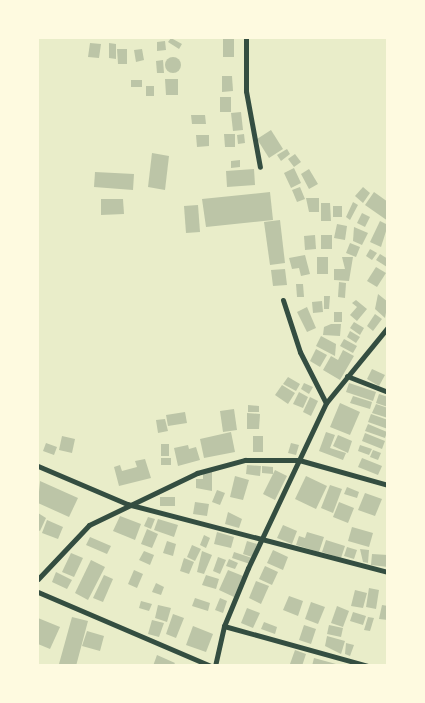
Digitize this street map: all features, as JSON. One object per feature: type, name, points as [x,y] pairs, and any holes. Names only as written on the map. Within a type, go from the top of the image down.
[{"type":"street","points":[[246,38],[246,91],[260,167]]},
{"type":"street","points":[[284,300],[300,352],[326,403]]},
{"type":"street","points":[[215,666],[224,626],[262,538],[326,403],[388,327]]},
{"type":"street","points":[[347,376],[388,392]]},
{"type":"street","points":[[38,579],[89,525],[127,504],[196,473],[245,460],[299,460],[388,485]]},
{"type":"street","points":[[38,466],[127,504],[388,572]]},
{"type":"street","points":[[38,592],[211,666]]},
{"type":"street","points":[[224,626],[368,666]]},
{"type":"building","points":[[171,38],[182,44],[179,49],[168,42]]},
{"type":"building","points":[[223,38],[234,38],[234,57],[223,57]]},
{"type":"building","points":[[165,41],[166,50],[157,51],[157,42]]},
{"type":"building","points":[[90,43],[101,44],[99,58],[88,57]]},
{"type":"building","points":[[109,43],[116,44],[116,59],[109,58]]},
{"type":"building","points":[[117,49],[127,49],[127,64],[118,64]]},
{"type":"building","points":[[142,49],[144,60],[136,62],[134,50]]},
{"type":"building","points":[[173,57],[179,59],[181,65],[179,71],[173,73],[167,71],[165,65],[167,59]]},
{"type":"building","points":[[163,60],[164,73],[157,73],[156,61]]},
{"type":"building","points":[[222,76],[232,76],[233,91],[222,92]]},
{"type":"building","points":[[165,79],[178,79],[178,95],[166,95]]},
{"type":"building","points":[[131,80],[142,80],[142,87],[131,87]]},
{"type":"building","points":[[146,86],[154,86],[154,96],[146,96]]},
{"type":"building","points":[[220,97],[231,97],[231,112],[220,112]]},
{"type":"building","points":[[241,112],[243,130],[233,131],[231,113]]},
{"type":"building","points":[[191,115],[205,115],[206,124],[192,124]]},
{"type":"building","points":[[271,130],[283,149],[269,158],[257,139]]},
{"type":"building","points":[[224,134],[235,134],[235,147],[225,147]]},
{"type":"building","points":[[244,134],[245,143],[238,144],[237,135]]},
{"type":"building","points":[[196,135],[209,135],[209,146],[197,147]]},
{"type":"building","points":[[287,149],[290,154],[281,161],[277,155]]},
{"type":"building","points":[[152,153],[169,156],[165,190],[148,187]]},
{"type":"building","points":[[295,154],[301,162],[294,167],[288,159]]},
{"type":"building","points":[[240,160],[240,167],[231,168],[231,161]]},
{"type":"building","points":[[294,168],[301,183],[291,188],[284,173]]},
{"type":"building","points":[[254,169],[255,185],[227,187],[226,171]]},
{"type":"building","points":[[309,169],[318,184],[309,189],[301,174]]},
{"type":"building","points":[[95,172],[134,174],[133,190],[94,187]]},
{"type":"building","points":[[300,187],[305,199],[297,202],[292,190]]},
{"type":"building","points":[[363,187],[370,193],[363,203],[355,196]]},
{"type":"building","points":[[270,192],[273,220],[206,227],[202,199]]},
{"type":"building","points":[[374,192],[388,202],[388,221],[365,205]]},
{"type":"building","points":[[306,198],[319,198],[319,212],[309,212]]},
{"type":"building","points":[[101,199],[123,199],[124,214],[101,215]]},
{"type":"building","points":[[353,202],[358,205],[350,220],[346,217]]},
{"type":"building","points":[[321,203],[330,203],[331,221],[321,221]]},
{"type":"building","points":[[198,205],[200,232],[186,233],[184,206]]},
{"type":"building","points":[[333,206],[342,206],[342,217],[333,217]]},
{"type":"building","points":[[362,213],[370,217],[365,227],[357,223]]},
{"type":"building","points":[[280,220],[285,263],[270,265],[264,222]]},
{"type":"building","points":[[380,221],[388,225],[381,247],[370,242]]},
{"type":"building","points":[[337,224],[347,226],[345,240],[334,238]]},
{"type":"building","points":[[354,227],[368,233],[362,245],[353,241]]},
{"type":"building","points":[[315,235],[316,249],[305,250],[304,236]]},
{"type":"building","points":[[321,235],[332,235],[332,249],[321,249]]},
{"type":"building","points":[[350,243],[360,247],[356,257],[346,253]]},
{"type":"building","points":[[370,249],[377,253],[372,260],[366,256]]},
{"type":"building","points":[[380,254],[388,259],[387,267],[376,260]]},
{"type":"building","points":[[305,255],[310,274],[301,276],[299,268],[292,269],[289,258]]},
{"type":"building","points":[[317,257],[328,257],[328,274],[317,274]]},
{"type":"building","points":[[342,257],[353,257],[349,281],[334,280],[334,269],[345,269]]},
{"type":"building","points":[[376,267],[386,273],[377,287],[367,281]]},
{"type":"building","points":[[285,269],[287,285],[273,286],[271,270]]},
{"type":"building","points":[[339,282],[346,283],[345,298],[338,297]]},
{"type":"building","points":[[296,284],[303,284],[304,297],[297,297]]},
{"type":"building","points":[[378,294],[388,302],[385,318],[375,309]]},
{"type":"building","points":[[324,296],[330,296],[329,309],[324,309]]},
{"type":"building","points":[[356,300],[367,309],[357,321],[350,315],[357,307],[352,303]]},
{"type":"building","points":[[322,301],[323,312],[313,313],[312,302]]},
{"type":"building","points":[[307,307],[316,328],[307,332],[297,312]]},
{"type":"building","points":[[334,312],[342,312],[342,322],[334,322]]},
{"type":"building","points":[[375,314],[382,319],[373,331],[367,326]]},
{"type":"building","points":[[354,322],[364,328],[360,335],[350,328]]},
{"type":"building","points":[[331,324],[341,324],[340,336],[323,335],[324,327]]},
{"type":"building","points":[[350,331],[360,337],[356,343],[347,337]]},
{"type":"building","points":[[321,336],[336,344],[335,356],[316,346]]},
{"type":"building","points":[[344,339],[357,346],[353,353],[340,346]]},
{"type":"building","points":[[316,349],[327,355],[320,367],[310,361]]},
{"type":"building","points":[[343,350],[354,356],[340,380],[323,370],[331,356],[338,360]]},
{"type":"building","points":[[372,369],[385,375],[379,386],[367,379]]},
{"type":"building","points":[[288,377],[300,384],[296,391],[283,384]]},
{"type":"building","points":[[304,383],[313,387],[309,394],[301,389]]},
{"type":"building","points":[[349,383],[376,392],[373,401],[346,392]]},
{"type":"building","points":[[282,385],[295,393],[288,404],[275,395]]},
{"type":"building","points":[[299,392],[308,397],[303,408],[293,404]]},
{"type":"building","points":[[379,394],[388,397],[388,407],[376,403]]},
{"type":"building","points":[[353,396],[372,402],[370,409],[350,403]]},
{"type":"building","points":[[310,397],[318,401],[311,416],[303,412]]},
{"type":"building","points":[[340,403],[360,412],[350,435],[330,427]]},
{"type":"building","points":[[376,404],[388,408],[388,418],[372,413]]},
{"type":"building","points":[[248,405],[259,406],[259,412],[248,412]]},
{"type":"building","points":[[234,409],[237,430],[223,432],[220,411]]},
{"type":"building","points":[[185,412],[187,423],[168,426],[166,415]]},
{"type":"building","points":[[247,413],[260,414],[259,429],[247,429]]},
{"type":"building","points":[[371,414],[388,420],[388,429],[368,422]]},
{"type":"building","points":[[165,419],[168,431],[158,433],[156,420]]},
{"type":"building","points":[[368,424],[387,432],[385,438],[365,431]]},
{"type":"building","points":[[231,432],[235,452],[204,458],[200,439]]},
{"type":"building","points":[[326,432],[335,435],[330,448],[346,453],[343,460],[319,451]]},
{"type":"building","points":[[365,433],[385,441],[382,449],[362,441]]},
{"type":"building","points":[[338,435],[352,441],[348,453],[333,446]]},
{"type":"building","points":[[62,436],[75,439],[72,453],[59,450]]},
{"type":"building","points":[[253,436],[263,436],[263,452],[253,452]]},
{"type":"building","points":[[46,443],[57,447],[54,455],[43,451]]},
{"type":"building","points":[[291,443],[299,445],[296,455],[288,453]]},
{"type":"building","points":[[161,444],[169,444],[169,456],[161,456]]},
{"type":"building","points":[[188,445],[189,449],[196,447],[200,460],[178,466],[174,448]]},
{"type":"building","points":[[360,445],[372,449],[369,455],[358,451]]},
{"type":"building","points":[[373,450],[381,453],[378,460],[370,457]]},
{"type":"building","points":[[161,458],[171,458],[171,465],[161,465]]},
{"type":"building","points":[[362,458],[382,466],[378,475],[358,467]]},
{"type":"building","points":[[145,459],[151,478],[119,486],[114,467],[120,465],[122,471],[137,467],[135,461]]},
{"type":"building","points":[[247,465],[261,466],[260,476],[246,474]]},
{"type":"building","points":[[262,466],[273,467],[273,474],[262,473]]},
{"type":"building","points":[[275,470],[287,476],[275,500],[263,494]]},
{"type":"building","points":[[203,472],[212,472],[212,491],[196,488],[196,479],[203,479]]},
{"type":"building","points":[[235,476],[249,480],[243,500],[230,497]]},
{"type":"building","points":[[306,476],[327,486],[316,509],[295,499]]},
{"type":"building","points":[[40,481],[78,498],[69,517],[38,503]]},
{"type":"building","points":[[330,485],[342,489],[333,513],[321,508]]},
{"type":"building","points":[[347,487],[359,492],[357,498],[344,494]]},
{"type":"building","points":[[217,490],[225,493],[220,505],[212,502]]},
{"type":"building","points":[[365,493],[382,499],[375,516],[358,510]]},
{"type":"building","points":[[160,497],[175,497],[175,506],[160,506]]},
{"type":"building","points":[[195,502],[209,504],[207,516],[193,514]]},
{"type":"building","points":[[339,502],[354,508],[348,523],[333,517]]},
{"type":"building","points":[[228,512],[242,519],[239,528],[225,524]]},
{"type":"building","points":[[38,513],[46,518],[40,531],[38,530]]},
{"type":"building","points":[[120,516],[141,524],[135,540],[113,531]]},
{"type":"building","points":[[148,517],[155,519],[151,529],[144,526]]},
{"type":"building","points":[[158,519],[178,525],[174,537],[154,530]]},
{"type":"building","points":[[47,520],[63,527],[58,539],[42,533]]},
{"type":"building","points":[[283,525],[297,531],[292,544],[277,538]]},
{"type":"building","points":[[352,527],[373,533],[369,547],[348,541]]},
{"type":"building","points":[[147,529],[158,534],[152,548],[141,544]]},
{"type":"building","points":[[217,532],[234,537],[231,548],[214,544]]},
{"type":"building","points":[[307,532],[324,537],[319,552],[296,545],[299,536],[305,538]]},
{"type":"building","points":[[204,535],[210,538],[206,548],[200,545]]},
{"type":"building","points":[[90,537],[111,546],[107,554],[86,545]]},
{"type":"building","points":[[326,540],[345,546],[341,558],[322,552]]},
{"type":"building","points":[[167,541],[176,544],[173,556],[163,553]]},
{"type":"building","points":[[247,541],[257,544],[252,557],[243,554]]},
{"type":"building","points":[[192,545],[201,549],[195,561],[187,557]]},
{"type":"building","points":[[347,547],[357,550],[354,559],[344,556]]},
{"type":"building","points":[[360,549],[369,550],[368,563],[363,562]]},
{"type":"building","points":[[273,550],[288,557],[283,570],[267,563]]},
{"type":"building","points":[[144,551],[154,555],[150,565],[139,560]]},
{"type":"building","points":[[202,551],[212,555],[204,574],[197,572]]},
{"type":"building","points":[[234,552],[252,558],[250,564],[232,558]]},
{"type":"building","points":[[71,553],[83,558],[74,577],[62,572]]},
{"type":"building","points":[[372,554],[388,555],[388,567],[371,565]]},
{"type":"building","points":[[218,557],[226,560],[220,574],[213,571]]},
{"type":"building","points":[[184,558],[194,562],[189,574],[180,571]]},
{"type":"building","points":[[229,559],[238,563],[235,569],[226,566]]},
{"type":"building","points":[[91,560],[105,567],[88,600],[75,593]]},
{"type":"building","points":[[265,566],[278,572],[272,585],[259,579]]},
{"type":"building","points":[[134,570],[143,574],[137,588],[128,584]]},
{"type":"building","points":[[228,570],[243,576],[234,597],[219,590]]},
{"type":"building","points":[[56,572],[72,580],[67,589],[52,582]]},
{"type":"building","points":[[104,575],[113,579],[103,602],[93,598]]},
{"type":"building","points":[[206,575],[219,579],[216,589],[202,585]]},
{"type":"building","points":[[256,581],[269,586],[261,604],[249,598]]},
{"type":"building","points":[[156,583],[164,587],[161,595],[152,592]]},
{"type":"building","points":[[369,588],[379,590],[376,609],[366,607]]},
{"type":"building","points":[[355,590],[367,593],[363,608],[351,606]]},
{"type":"building","points":[[289,596],[303,601],[298,616],[283,610]]},
{"type":"building","points":[[195,598],[210,603],[208,611],[192,606]]},
{"type":"building","points":[[220,598],[227,601],[223,613],[215,610]]},
{"type":"building","points":[[141,601],[152,604],[149,611],[139,608]]},
{"type":"building","points":[[311,602],[325,607],[318,624],[305,619]]},
{"type":"building","points":[[158,605],[171,608],[167,622],[155,618]]},
{"type":"building","points":[[382,605],[388,606],[388,620],[379,619]]},
{"type":"building","points":[[337,606],[349,611],[343,627],[331,623]]},
{"type":"building","points":[[247,608],[260,613],[253,628],[241,623]]},
{"type":"building","points":[[353,612],[366,616],[363,625],[350,621]]},
{"type":"building","points":[[173,614],[184,618],[176,638],[166,634]]},
{"type":"building","points":[[72,617],[88,621],[76,666],[64,666],[59,664]]},
{"type":"building","points":[[368,617],[374,618],[370,631],[364,630]]},
{"type":"building","points":[[38,618],[60,627],[50,649],[38,644]]},
{"type":"building","points":[[152,620],[164,623],[159,637],[148,634]]},
{"type":"building","points":[[264,622],[277,627],[275,634],[261,629]]},
{"type":"building","points":[[304,625],[316,629],[311,644],[299,640]]},
{"type":"building","points":[[329,625],[343,628],[341,637],[327,634]]},
{"type":"building","points":[[193,626],[213,634],[206,652],[186,645]]},
{"type":"building","points":[[87,631],[104,636],[100,651],[82,646]]},
{"type":"building","points":[[327,636],[345,641],[341,654],[325,646]]},
{"type":"building","points":[[346,643],[354,645],[350,656],[345,654]]},
{"type":"building","points":[[295,650],[306,654],[302,666],[290,664]]},
{"type":"building","points":[[157,655],[175,663],[173,666],[153,666]]},
{"type":"building","points":[[314,658],[336,664],[336,666],[312,666]]}]
